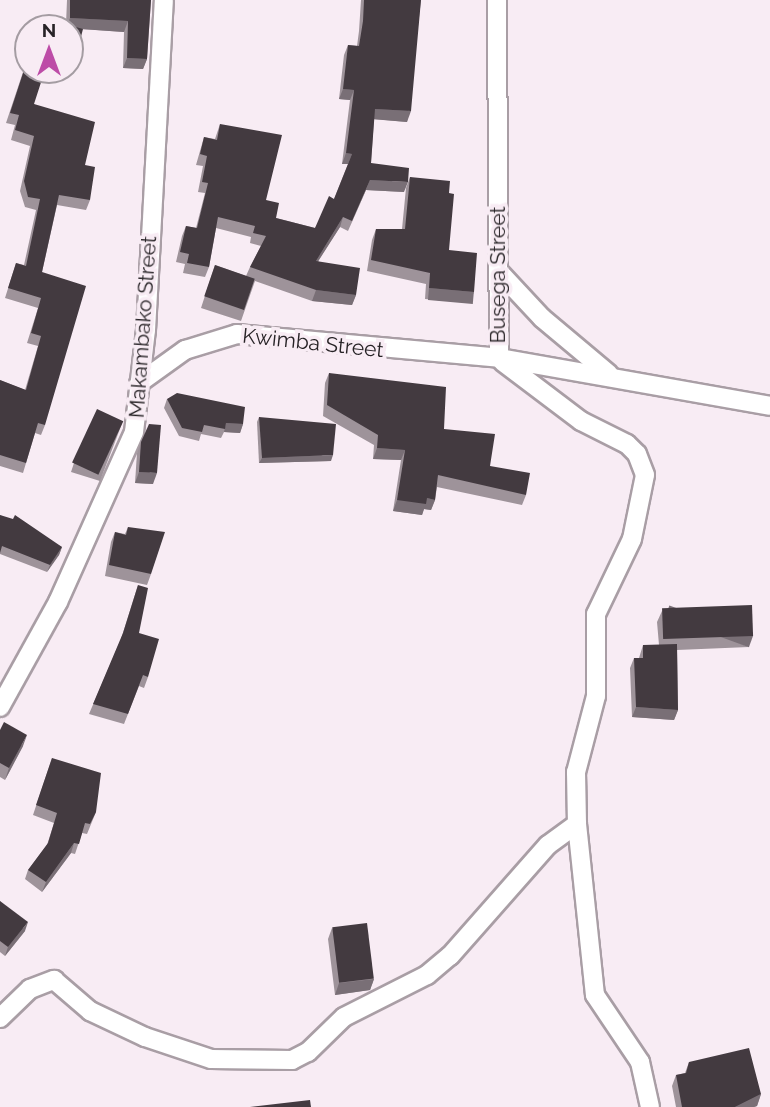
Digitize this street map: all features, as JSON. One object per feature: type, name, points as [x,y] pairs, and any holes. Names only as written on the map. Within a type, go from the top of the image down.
[{"type":"street","name":"Makambako Street","points":[[0,707],[58,603],[134,432],[146,330],[164,0]]},
{"type":"street","name":"Busega Street","points":[[497,0],[501,360],[609,374],[770,405]]},
{"type":"street","points":[[501,274],[542,318],[609,374]]},
{"type":"street","name":"Kwimba Street","points":[[139,383],[185,349],[237,334],[501,360]]},
{"type":"street","points":[[501,360],[581,421],[626,444],[637,454],[645,475],[632,539],[596,614],[596,696],[576,772],[577,824],[595,995],[640,1062],[650,1107]]},
{"type":"street","points":[[0,1018],[30,989],[54,980],[99,1016],[211,1059],[292,1060],[308,1052],[344,1017],[408,986],[450,956],[548,845],[577,824]]},
{"type":"building","points":[[70,0],[151,0],[147,59],[127,58],[128,21],[84,19],[84,14],[70,14]]},
{"type":"building","points":[[364,0],[421,0],[411,111],[375,109],[371,163],[409,168],[408,182],[370,180],[352,221],[343,217],[316,261],[360,268],[356,295],[316,290],[250,267],[266,236],[253,233],[255,226],[218,217],[209,267],[187,263],[189,254],[180,252],[186,226],[197,228],[208,183],[202,182],[207,156],[200,154],[204,137],[217,140],[220,124],[282,135],[266,200],[279,203],[276,218],[315,228],[329,196],[334,199],[352,154],[346,153],[354,90],[343,89],[348,45],[359,46]]},
{"type":"building","points":[[19,84],[40,84],[34,104],[95,122],[85,165],[95,167],[90,200],[59,195],[42,272],[86,286],[45,425],[38,423],[26,463],[0,455],[0,380],[26,390],[41,336],[31,333],[41,298],[8,288],[16,263],[26,266],[40,199],[28,197],[24,181],[34,136],[15,130],[19,115],[10,113]]},
{"type":"building","points":[[410,177],[450,181],[449,193],[454,194],[449,250],[477,253],[474,292],[429,288],[430,273],[371,260],[376,229],[405,229]]},
{"type":"building","points":[[215,265],[255,279],[244,310],[204,296]]},
{"type":"building","points":[[329,373],[446,387],[444,429],[495,434],[490,466],[530,473],[526,495],[438,475],[435,500],[427,498],[426,504],[397,500],[405,450],[377,448],[378,435],[327,405]]},
{"type":"building","points":[[177,393],[245,407],[243,424],[226,423],[225,429],[204,425],[202,432],[182,428],[167,399]]},
{"type":"building","points":[[97,409],[123,421],[98,475],[72,462]]},
{"type":"building","points":[[259,417],[336,424],[333,455],[262,458]]},
{"type":"building","points":[[149,424],[161,425],[157,473],[139,472],[141,442]]},
{"type":"building","points":[[0,515],[13,519],[15,515],[62,547],[50,565],[2,546],[0,553]]},
{"type":"building","points":[[128,527],[165,532],[151,574],[109,565],[115,532],[126,535]]},
{"type":"building","points":[[138,585],[148,588],[139,633],[159,639],[148,677],[143,675],[128,714],[93,704],[123,633]]},
{"type":"building","points":[[752,605],[753,636],[663,639],[662,608]]},
{"type":"building","points":[[677,644],[678,710],[636,707],[634,658],[643,658],[643,645]]},
{"type":"building","points":[[4,722],[27,735],[9,768],[0,763],[0,730]]},
{"type":"building","points":[[52,758],[101,773],[96,812],[90,824],[85,823],[79,844],[74,843],[46,882],[28,870],[48,843],[57,813],[36,805]]},
{"type":"building","points":[[0,901],[28,922],[8,947],[0,941]]},
{"type":"building","points":[[367,923],[374,979],[339,983],[332,927]]},
{"type":"building","points":[[749,1048],[761,1094],[735,1107],[682,1107],[676,1075],[686,1073],[689,1062]]},
{"type":"building","points":[[310,1100],[311,1107],[250,1107]]}]
